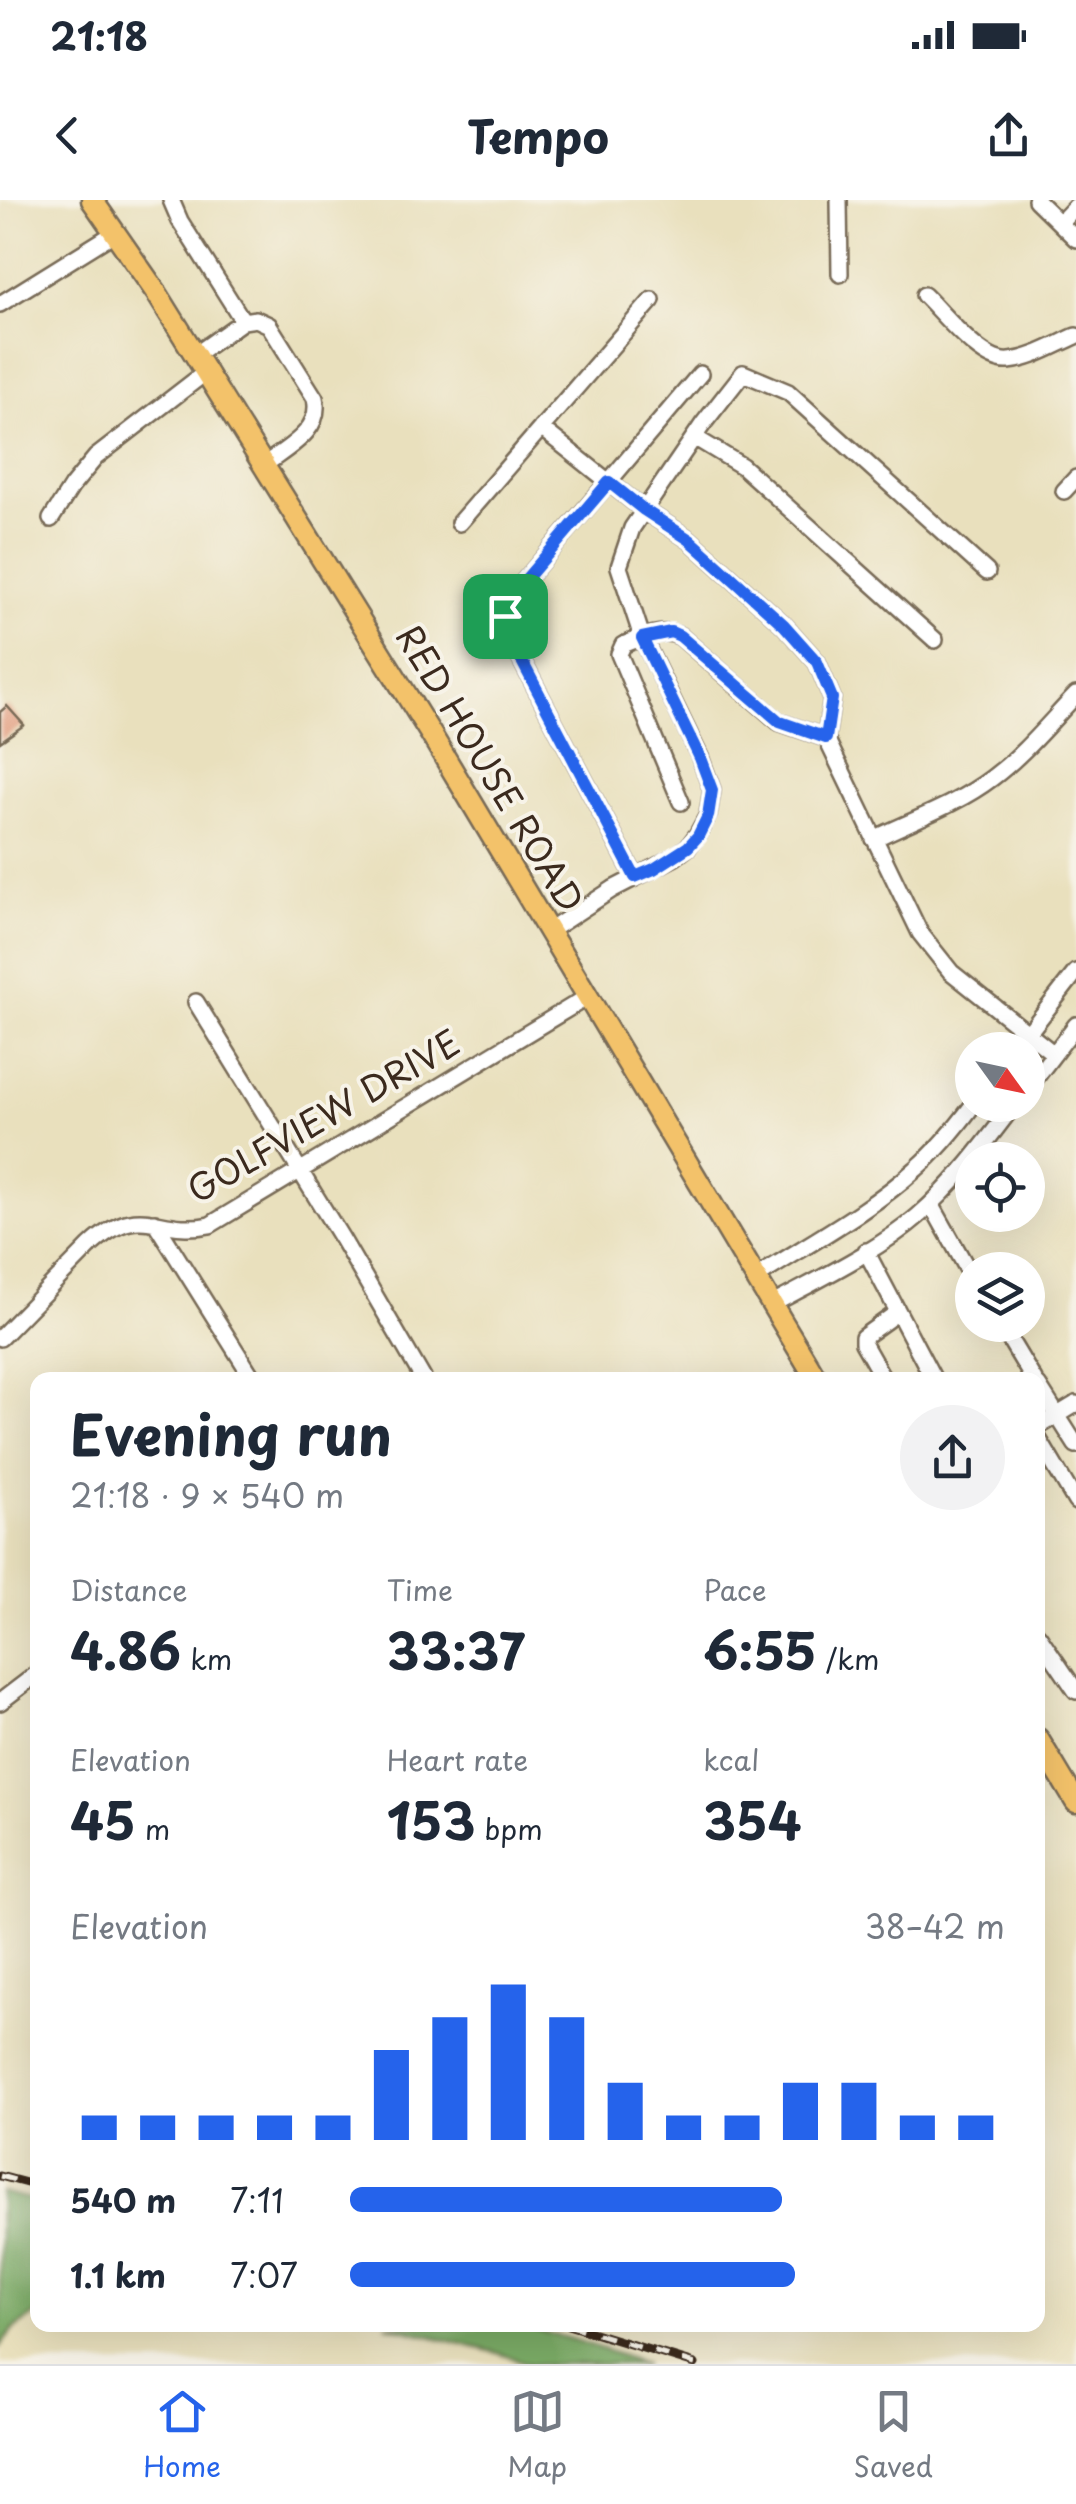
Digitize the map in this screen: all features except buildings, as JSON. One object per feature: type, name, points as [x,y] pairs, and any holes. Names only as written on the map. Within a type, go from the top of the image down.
[{"type":"main road","name":"RED HOUSE ROAD","points":[[92,200],[200,363],[432,736],[813,1372]]},
{"type":"main road","points":[[1045,1750],[1076,1800]]},
{"type":"street","points":[[171,200],[180,221],[243,321]]},
{"type":"street","points":[[839,200],[840,274]]},
{"type":"street","points":[[1036,200],[1076,239]]},
{"type":"street","points":[[1060,222],[1076,206]]},
{"type":"street","points":[[0,304],[116,232]]},
{"type":"street","points":[[924,295],[974,344],[998,360],[1021,358],[1070,339],[1076,356]]},
{"type":"street","points":[[459,523],[652,300]]},
{"type":"street","points":[[51,519],[96,457],[243,321],[256,320],[268,326],[315,398],[317,408],[315,421],[305,434],[263,466]]},
{"type":"street","points":[[550,930],[688,847],[708,816],[712,790],[642,638],[619,568],[632,528],[743,373],[788,392],[986,572]]},
{"type":"street","points":[[635,877],[512,642],[505,616],[522,584],[700,374]]},
{"type":"street","points":[[541,428],[644,510],[690,540],[784,625],[817,662],[832,698],[826,738],[911,918],[951,972],[1027,1032]]},
{"type":"street","points":[[694,437],[742,466],[936,640]]},
{"type":"street","points":[[681,802],[619,654],[623,645],[671,632],[680,636],[780,722],[826,738]]},
{"type":"street","points":[[874,839],[991,779],[1076,694]]},
{"type":"street","points":[[664,762],[696,749]]},
{"type":"street","points":[[1029,1032],[1076,972]]},
{"type":"street","name":"GOLFVIEW DRIVE","points":[[0,1338],[104,1233],[119,1224],[135,1219],[180,1228],[210,1224],[588,996]]},
{"type":"street","points":[[196,1002],[419,1372]]},
{"type":"street","points":[[1045,1055],[1076,1026]]},
{"type":"street","points":[[755,1278],[881,1197],[913,1172],[959,1122]]},
{"type":"street","points":[[773,1304],[916,1218],[968,1164],[1001,1122]]},
{"type":"street","points":[[932,1204],[958,1252]]},
{"type":"street","points":[[154,1222],[249,1372]]},
{"type":"street","points":[[866,1251],[930,1372]]},
{"type":"street","points":[[879,1372],[863,1343],[864,1337],[898,1312]]},
{"type":"street","points":[[1011,1342],[1030,1372]]},
{"type":"street","points":[[1045,1397],[1076,1445]]},
{"type":"street","points":[[1045,1423],[1076,1404]]},
{"type":"street","points":[[1045,1450],[1076,1502]]},
{"type":"street","points":[[1045,1645],[1076,1691]]},
{"type":"street","points":[[0,1702],[30,1679]]},
{"type":"green space","points":[[0,2192],[30,2199],[30,2318],[13,2330],[0,2347]]},
{"type":"green space","points":[[414,2332],[546,2332],[646,2364],[530,2364]]},
{"type":"railway","points":[[0,2176],[30,2184]]},
{"type":"railway","points":[[591,2332],[695,2364]]},
{"type":"route","points":[[609,482],[690,540],[784,625],[817,662],[832,698],[826,738],[780,722],[680,636],[671,632],[642,638],[712,790],[708,816],[698,836],[675,856],[635,877],[512,642],[505,616],[522,584],[609,482]]}]
